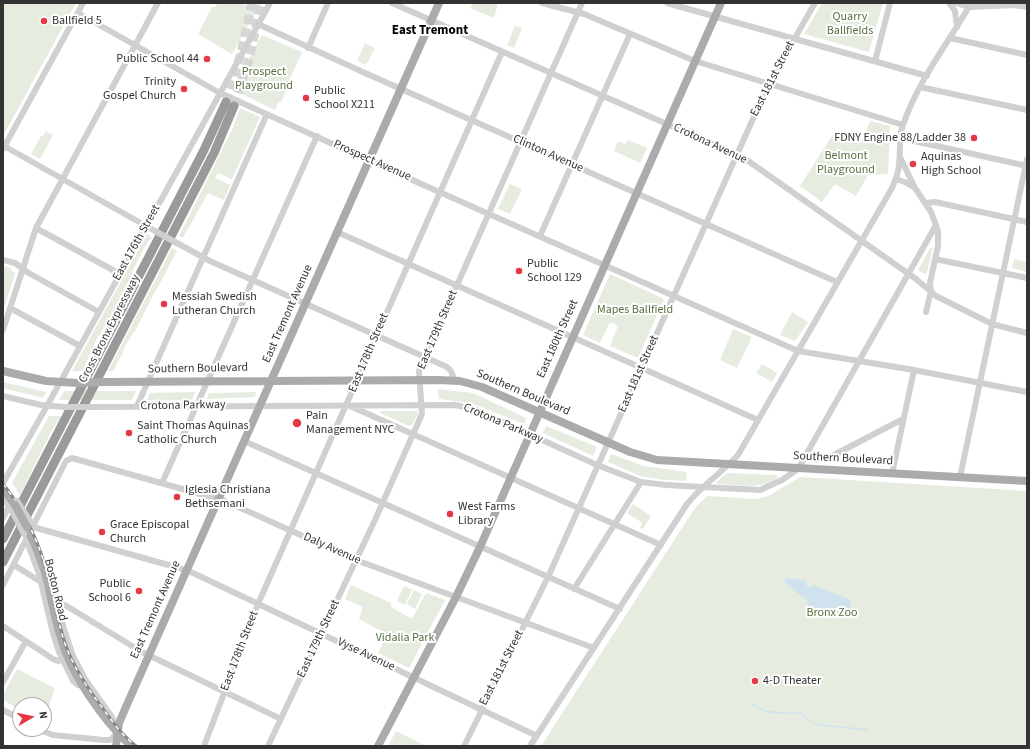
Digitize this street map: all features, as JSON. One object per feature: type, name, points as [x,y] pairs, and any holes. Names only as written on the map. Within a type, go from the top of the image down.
[{"type":"highway","name":"Cross Bronx Expressway","points":[[3,539],[206,146],[230,104],[210,161],[3,562]]},
{"type":"main road","name":"East Tremont Avenue","points":[[116,746],[120,720],[439,3]]},
{"type":"main road","name":"East 180th Street","points":[[378,746],[456,597],[480,547],[721,3]]},
{"type":"main road","name":"Southern Boulevard","points":[[3,371],[38,380],[78,383],[356,380],[455,381],[477,385],[639,456],[657,460],[1027,481]]},
{"type":"main road","name":"Boston Road","points":[[3,487],[28,530],[43,566],[48,598],[56,606],[65,650],[74,670],[118,732],[130,745]]},
{"type":"street","points":[[83,3],[4,147],[203,258],[449,368],[455,381]]},
{"type":"street","points":[[3,330],[36,228],[158,3]]},
{"type":"street","name":"East 176th Street","points":[[3,483],[270,3]]},
{"type":"street","points":[[308,48],[328,3]]},
{"type":"street","name":"Crotona Avenue","points":[[392,3],[744,158],[909,274],[936,296],[992,324],[1027,333]]},
{"type":"street","points":[[542,3],[578,13],[696,61],[903,125]]},
{"type":"street","name":"East 179th Street","points":[[268,746],[383,503],[422,414],[419,371],[582,3]]},
{"type":"street","points":[[667,3],[927,76]]},
{"type":"street","name":"East 181st Street","points":[[464,746],[548,577],[769,83],[815,3]]},
{"type":"street","points":[[875,61],[890,3]]},
{"type":"street","points":[[949,3],[955,11],[957,27]]},
{"type":"street","points":[[956,3],[970,5],[1013,4],[1027,7]]},
{"type":"street","points":[[530,746],[688,504],[718,473],[730,465],[738,455],[892,188],[896,179],[900,157],[899,145],[903,125],[920,87],[970,5]]},
{"type":"street","name":"Prospect Avenue","points":[[78,13],[220,92],[489,214],[798,351]]},
{"type":"street","name":"Clinton Avenue","points":[[258,24],[308,48],[837,282]]},
{"type":"street","points":[[540,236],[630,34]]},
{"type":"street","points":[[950,38],[1027,55]]},
{"type":"street","name":"East 178th Street","points":[[204,746],[258,604],[502,52]]},
{"type":"street","points":[[920,87],[1027,110]]},
{"type":"street","points":[[137,406],[267,114]]},
{"type":"street","points":[[901,132],[914,141],[1026,166]]},
{"type":"street","points":[[162,483],[317,136]]},
{"type":"street","points":[[900,157],[915,188],[931,212],[939,237],[926,312]]},
{"type":"street","points":[[960,477],[1027,159]]},
{"type":"street","points":[[896,179],[915,188]]},
{"type":"street","points":[[925,203],[935,202],[1027,222]]},
{"type":"street","points":[[798,469],[936,225]]},
{"type":"street","points":[[36,228],[120,274]]},
{"type":"street","points":[[337,232],[758,420]]},
{"type":"street","points":[[935,259],[1027,278]]},
{"type":"street","points":[[3,260],[15,263],[27,272],[99,312]]},
{"type":"street","points":[[10,308],[80,346]]},
{"type":"street","points":[[798,351],[914,370],[1027,392]]},
{"type":"street","points":[[892,474],[914,370]]},
{"type":"street","name":"Crotona Parkway","points":[[3,396],[47,406],[65,407],[460,405],[530,434],[597,465],[641,482],[666,485],[760,490],[782,480],[798,469]]},
{"type":"street","points":[[347,405],[661,544]]},
{"type":"street","points":[[816,460],[830,457],[903,419]]},
{"type":"street","points":[[244,441],[620,609]]},
{"type":"street","name":"Daly Avenue","points":[[28,530],[66,461],[69,458],[75,458],[218,499],[356,560],[594,648]]},
{"type":"street","points":[[574,588],[641,482]]},
{"type":"street","name":"Boston Road","points":[[3,497],[13,506]]},
{"type":"street","points":[[3,518],[13,506]]},
{"type":"street","points":[[3,585],[14,564],[28,530]]},
{"type":"street","name":"Vyse Avenue","points":[[28,530],[186,571],[537,736]]},
{"type":"street","name":"Boston Road","points":[[28,530],[41,582],[48,598],[55,638],[62,660],[75,682],[84,686]]},
{"type":"street","points":[[14,564],[41,582]]},
{"type":"street","name":"Boston Road","points":[[43,566],[52,579],[56,606],[72,656],[88,683],[112,717],[118,732]]},
{"type":"street","points":[[56,606],[66,606],[148,656],[281,720]]},
{"type":"street","points":[[3,626],[54,659],[58,661],[62,660]]},
{"type":"street","points":[[3,682],[26,641]]},
{"type":"street","points":[[3,710],[12,715]]},
{"type":"street","points":[[52,735],[110,740],[118,732]]},
{"type":"green space","points":[[3,3],[76,3],[3,136]]},
{"type":"green space","points":[[218,3],[243,3],[243,5],[262,3],[232,54],[198,34],[212,7],[215,7]]},
{"type":"green space","points":[[473,3],[498,3],[494,18],[470,8]]},
{"type":"green space","name":"Quarry Ballfields","points":[[822,3],[883,3],[869,52],[804,34]]},
{"type":"green space","points":[[515,26],[522,28],[514,48],[507,45]]},
{"type":"green space","name":"Prospect Playground","points":[[262,35],[302,52],[281,102],[279,101],[275,110],[232,89]]},
{"type":"green space","points":[[365,43],[375,48],[366,65],[357,61]]},
{"type":"green space","points":[[240,108],[260,117],[232,179],[218,173],[215,178],[230,185],[224,200],[208,193],[183,238],[179,236],[232,130]]},
{"type":"green space","name":"Belmont Playground","points":[[870,121],[890,126],[888,174],[868,175],[856,196],[835,184],[822,202],[800,186],[834,133],[862,142]]},
{"type":"green space","points":[[46,131],[53,135],[40,159],[31,154],[41,136],[43,136]]},
{"type":"green space","points":[[628,140],[647,148],[640,163],[614,151],[618,141],[625,144]]},
{"type":"green space","points":[[510,184],[522,189],[510,214],[498,209]]},
{"type":"green space","points":[[147,234],[152,237],[144,248],[111,317],[96,340],[83,371],[72,371]]},
{"type":"green space","points":[[172,248],[177,251],[113,371],[108,371]]},
{"type":"green space","points":[[930,248],[933,248],[926,275],[918,270]]},
{"type":"green space","points":[[1014,259],[1027,262],[1027,272],[1012,268]]},
{"type":"green space","points":[[3,266],[10,268],[15,274],[3,311]]},
{"type":"green space","name":"Mapes Ballfield","points":[[610,274],[664,299],[638,358],[610,346],[618,326],[610,322],[600,343],[583,335]]},
{"type":"green space","points":[[792,312],[808,322],[795,341],[780,335]]},
{"type":"green space","points":[[733,329],[752,337],[737,368],[720,360]]},
{"type":"green space","points":[[762,364],[777,373],[772,382],[756,373]]},
{"type":"green space","points":[[3,382],[46,392],[43,398],[3,388]]},
{"type":"green space","points":[[438,389],[473,393],[526,418],[524,424],[471,403],[439,399]]},
{"type":"green space","points":[[64,391],[136,391],[132,400],[59,400]]},
{"type":"green space","points":[[195,392],[192,400],[147,400],[150,393]]},
{"type":"green space","points":[[256,392],[255,397],[207,399],[209,393]]},
{"type":"green space","points":[[380,411],[417,411],[418,414],[412,425],[409,426],[380,413]]},
{"type":"green space","points":[[49,416],[61,416],[51,432],[20,495],[12,483]]},
{"type":"green space","points":[[546,426],[597,447],[593,456],[543,433]]},
{"type":"green space","points":[[611,454],[644,466],[687,472],[686,481],[664,480],[640,476],[608,462]]},
{"type":"green space","points":[[727,473],[776,475],[778,477],[765,484],[749,486],[717,484],[717,482]]},
{"type":"green space","name":"Bronx Zoo","points":[[800,477],[1027,491],[1027,746],[541,746],[695,508],[707,496],[757,499],[768,496]]},
{"type":"green space","points":[[633,504],[651,516],[643,529],[640,528],[642,524],[641,522],[627,513]]},
{"type":"green space","name":"Vidalia Park","points":[[351,585],[391,603],[391,607],[412,619],[426,593],[445,600],[409,668],[378,653],[387,634],[359,619],[363,607],[345,599]]},
{"type":"green space","points":[[404,586],[412,590],[405,605],[397,601]]},
{"type":"green space","points":[[414,590],[422,594],[415,609],[407,604]]},
{"type":"green space","points":[[17,669],[55,688],[52,697],[12,697],[12,705],[3,700],[3,695]]},
{"type":"green space","points":[[396,731],[426,746],[388,746]]},
{"type":"water","points":[[786,578],[803,580],[807,582],[806,585],[809,588],[814,585],[851,600],[850,610],[834,616],[815,614],[809,611],[807,600],[793,590],[783,580]]},
{"type":"waterway","points":[[752,704],[765,711],[779,713],[801,713],[814,724],[867,730]]},
{"type":"tunnel","points":[[226,102],[241,53],[252,3]]},
{"type":"tunnel","points":[[234,106],[250,56],[261,3]]},
{"type":"railway","points":[[3,484],[25,517],[36,541],[49,579],[65,644],[77,670],[111,720],[136,746]]},
{"type":"place","name":"Ballfield 5","points":[[44,21]]},
{"type":"place","name":"Public School 44","points":[[207,59]]},
{"type":"place","name":"Trinity Gospel Church","points":[[184,89]]},
{"type":"place","name":"Public School X211","points":[[306,98]]},
{"type":"place","name":"FDNY Engine 88/Ladder 38","points":[[974,138]]},
{"type":"place","name":"Aquinas High School","points":[[913,164]]},
{"type":"place","name":"Public School 129","points":[[519,271]]},
{"type":"place","name":"Messiah Swedish Lutheran Church","points":[[164,304]]},
{"type":"place","name":"Pain Management NYC","points":[[297,423]]},
{"type":"place","name":"Saint Thomas Aquinas Catholic Church","points":[[129,433]]},
{"type":"place","name":"Iglesia Christiana Bethsemani","points":[[177,497]]},
{"type":"place","name":"West Farms Library","points":[[450,514]]},
{"type":"place","name":"Grace Episcopal Church","points":[[102,532]]},
{"type":"place","name":"Public School 6","points":[[139,591]]},
{"type":"place","name":"4-D Theater","points":[[755,681]]},
{"type":"district","name":"East Tremont","points":[[430,31]]}]
